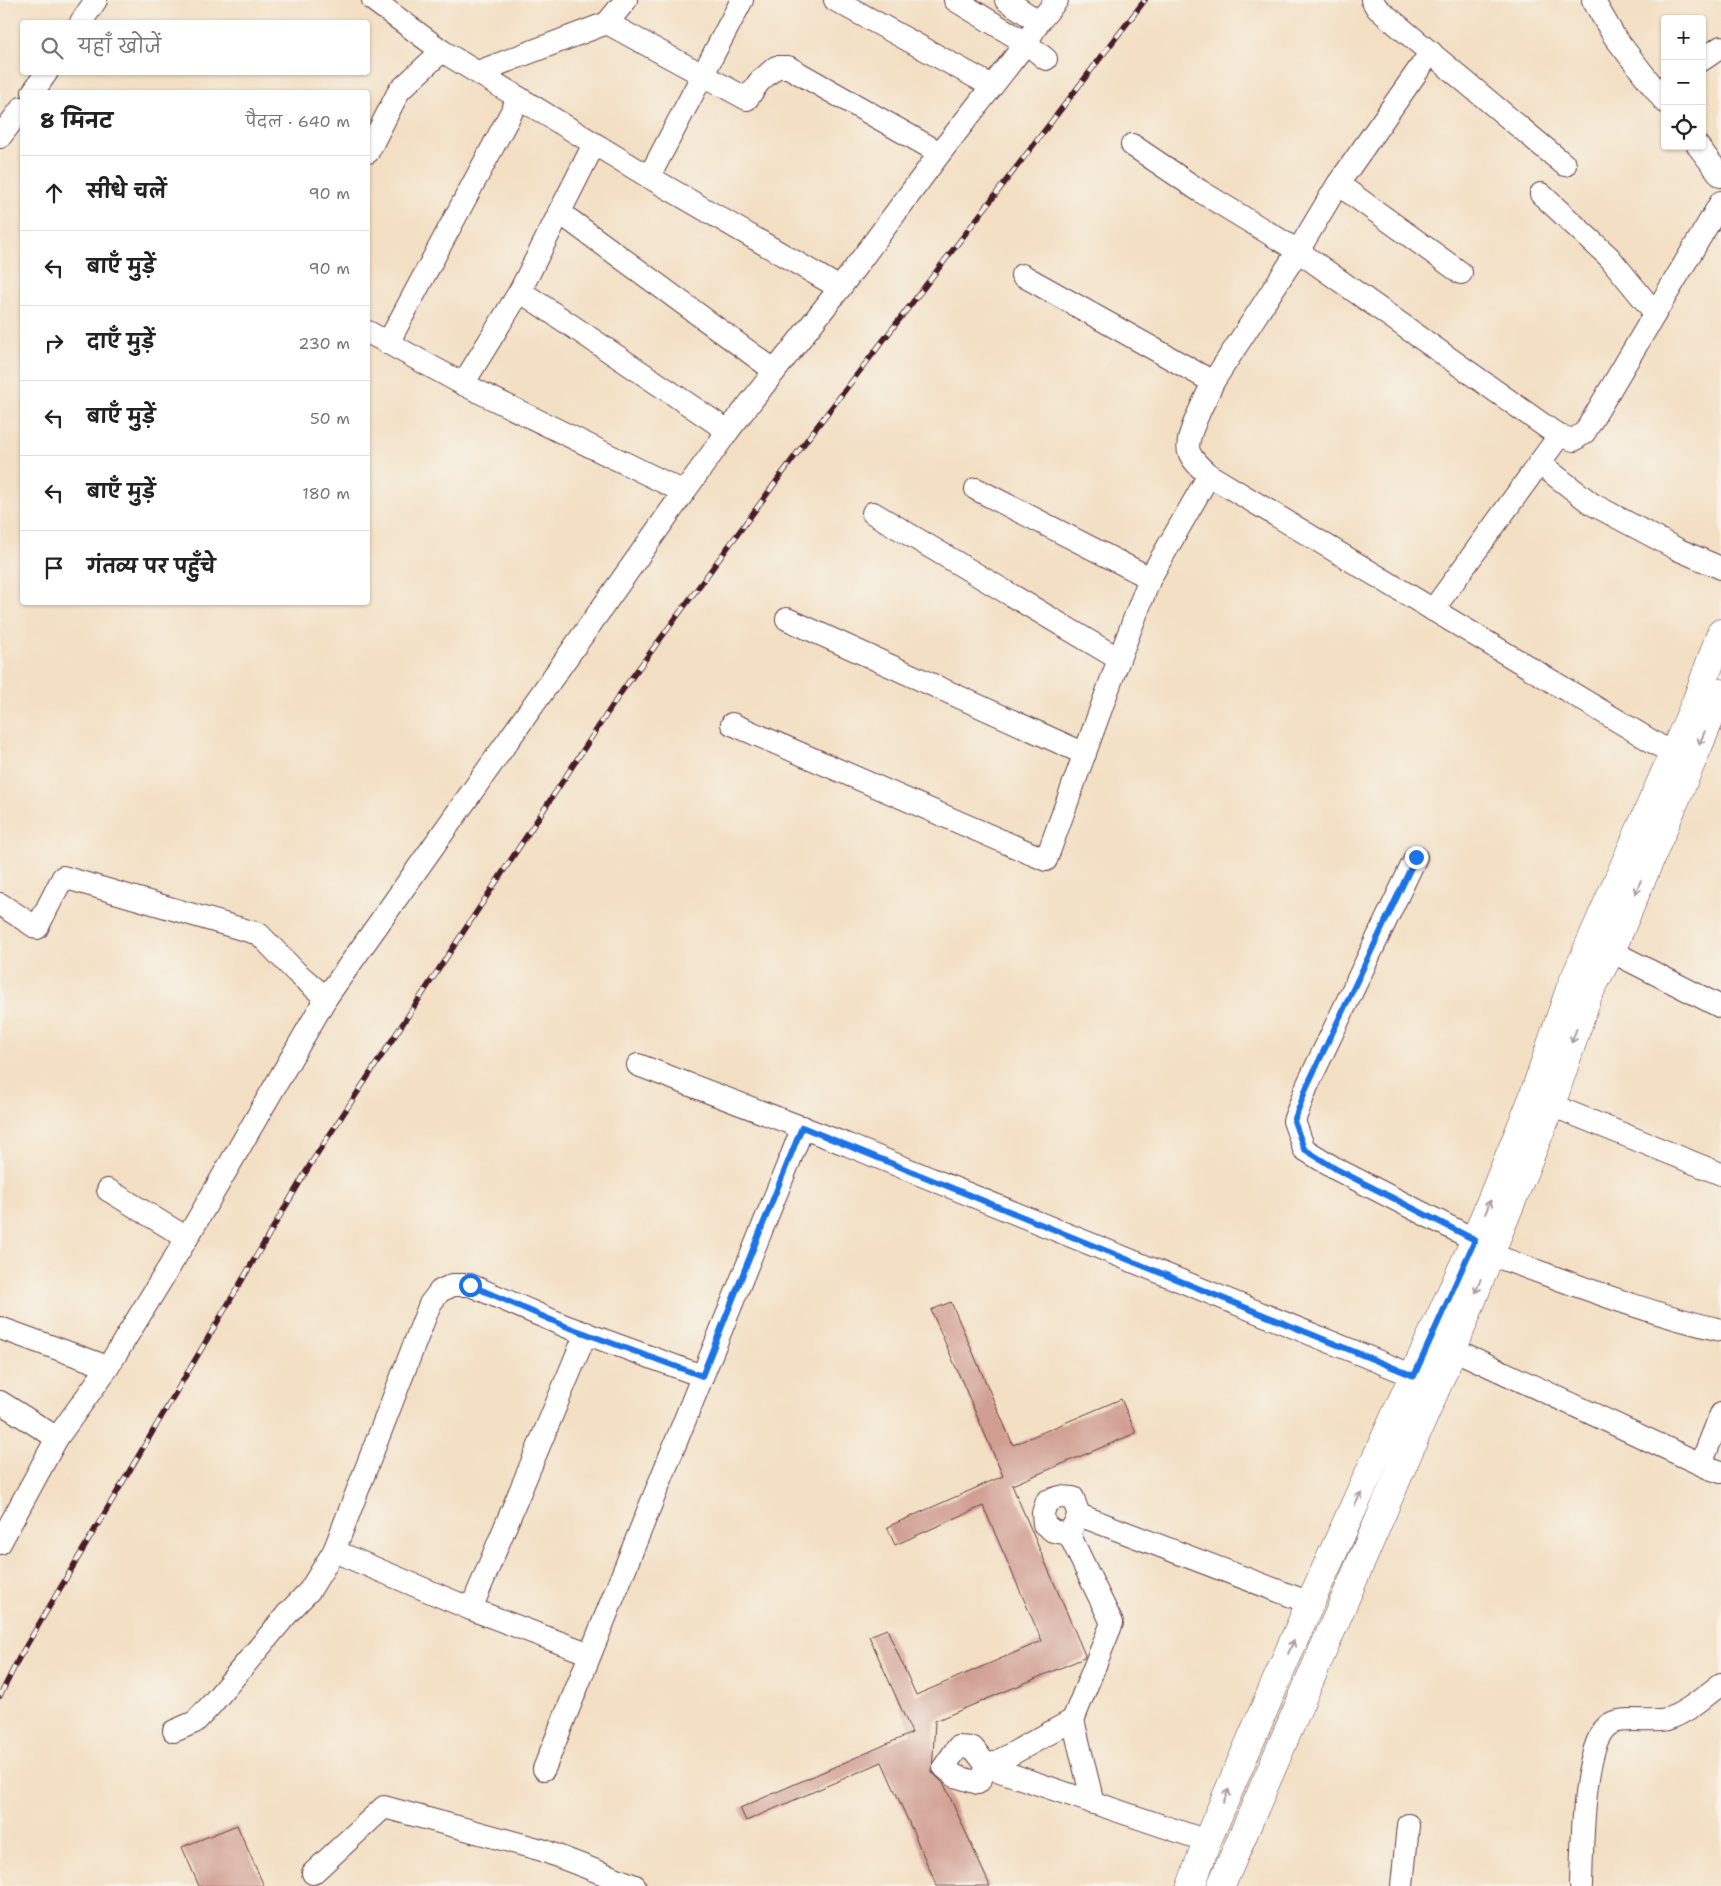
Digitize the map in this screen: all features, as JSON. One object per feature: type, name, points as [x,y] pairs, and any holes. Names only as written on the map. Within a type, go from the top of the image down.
[{"type":"main road","points":[[1601,946],[1673,754],[1696,702],[1721,633]]},
{"type":"main road","points":[[1221,1886],[1479,1247],[1542,1102],[1570,989],[1601,946],[1721,693]]},
{"type":"main road","points":[[1191,1886],[1207,1840],[1310,1603],[1414,1376],[1441,1345]]},
{"type":"street","points":[[82,20],[96,0]]},
{"type":"street","points":[[373,0],[442,51],[648,177],[840,288]]},
{"type":"street","points":[[478,72],[607,23],[626,0]]},
{"type":"street","points":[[648,177],[742,0]]},
{"type":"street","points":[[835,0],[992,86]]},
{"type":"street","points":[[955,0],[1026,43],[1046,59]]},
{"type":"street","points":[[1006,0],[1039,22]]},
{"type":"street","points":[[0,1543],[57,1438],[108,1367],[187,1238],[326,998],[728,431],[840,288],[1057,0]]},
{"type":"street","points":[[1372,0],[1377,8],[1565,165]]},
{"type":"street","points":[[1592,0],[1614,36],[1661,91]]},
{"type":"street","points":[[607,23],[747,99],[759,82],[776,67],[788,67],[940,153]]},
{"type":"street","points":[[1706,57],[1721,47]]},
{"type":"street","points":[[370,148],[399,91],[442,51]]},
{"type":"street","points":[[1431,52],[1338,184],[1298,251],[1213,382],[1188,440],[1188,451],[1210,476],[1673,754]]},
{"type":"street","points":[[35,90],[44,75]]},
{"type":"street","points":[[388,343],[519,98]]},
{"type":"street","points":[[0,137],[20,111]]},
{"type":"street","points":[[463,384],[520,291],[594,144]]},
{"type":"street","points":[[1132,145],[1200,191],[1298,251],[1559,436],[1574,440],[1585,432],[1721,202]]},
{"type":"street","points":[[1701,150],[1721,176]]},
{"type":"street","points":[[1338,184],[1461,273]]},
{"type":"street","points":[[1541,194],[1609,257],[1655,313]]},
{"type":"street","points":[[559,212],[775,371]]},
{"type":"street","points":[[1022,275],[1213,382]]},
{"type":"street","points":[[520,291],[728,431]]},
{"type":"street","points":[[370,333],[463,384],[684,492]]},
{"type":"street","points":[[1433,610],[1559,436]]},
{"type":"street","points":[[1539,464],[1592,504],[1679,550],[1721,568]]},
{"type":"street","points":[[732,724],[1046,860],[1118,658],[1150,578],[1210,476]]},
{"type":"street","points":[[976,489],[1150,578]]},
{"type":"street","points":[[873,513],[1118,658]]},
{"type":"street","points":[[787,619],[1085,754]]},
{"type":"street","points":[[1416,857],[1307,1086],[1294,1121],[1304,1149],[1336,1169],[1479,1247],[1580,1288],[1688,1322],[1721,1330]]},
{"type":"street","points":[[0,904],[37,928],[63,877],[260,934],[296,972],[326,998]]},
{"type":"street","points":[[1601,946],[1721,1007]]},
{"type":"street","points":[[638,1064],[802,1127],[1414,1376]]},
{"type":"street","points":[[1542,1102],[1721,1174]]},
{"type":"street","points":[[544,1769],[802,1127]]},
{"type":"street","points":[[108,1190],[187,1238]]},
{"type":"street","points":[[174,1731],[195,1722],[310,1590],[334,1551],[430,1304],[440,1291],[453,1285],[470,1285],[586,1334],[702,1376]]},
{"type":"street","points":[[0,1328],[108,1367]]},
{"type":"street","points":[[471,1609],[586,1334]]},
{"type":"street","points":[[1441,1345],[1711,1468],[1721,1414]]},
{"type":"street","points":[[0,1402],[57,1438]]},
{"type":"street","points":[[1093,1803],[1073,1720],[1112,1624],[1074,1525],[1310,1603]]},
{"type":"street","points":[[334,1551],[471,1609],[590,1654]]},
{"type":"street","points":[[1581,1886],[1586,1788],[1595,1750],[1603,1732],[1610,1724],[1617,1722],[1649,1722],[1668,1719],[1685,1711],[1721,1684]]},
{"type":"street","points":[[1073,1720],[988,1767],[1207,1840]]},
{"type":"street","points":[[313,1873],[384,1807],[542,1850],[635,1886]]},
{"type":"street","points":[[1402,1886],[1408,1825]]},
{"type":"building","points":[[951,1302],[1013,1445],[1121,1399],[1136,1433],[1012,1485],[1085,1655],[1084,1658],[935,1721],[932,1772],[944,1784],[990,1886],[937,1886],[882,1762],[746,1821],[740,1808],[912,1733],[869,1636],[887,1629],[916,1695],[1042,1641],[983,1506],[895,1545],[887,1527],[1003,1476],[931,1310]]},
{"type":"building","points":[[237,1825],[264,1886],[199,1886],[182,1847]]},
{"type":"railway","points":[[0,1696],[19,1658],[313,1160],[622,691],[809,437],[1145,0]]},
{"type":"route","points":[[470,1285],[565,1326],[702,1376],[802,1127],[1414,1376],[1475,1240],[1336,1169],[1304,1149],[1294,1121],[1307,1086],[1416,857]]}]
